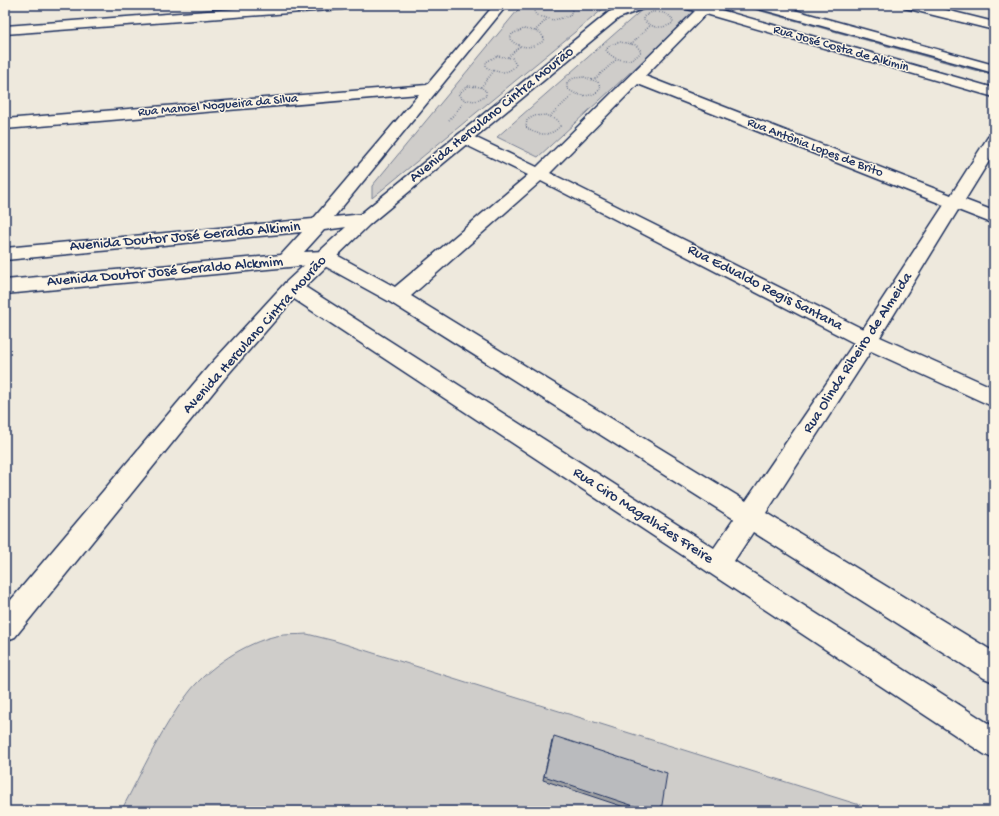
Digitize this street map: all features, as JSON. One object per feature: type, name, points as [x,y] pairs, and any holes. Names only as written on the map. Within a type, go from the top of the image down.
[{"type":"street","points":[[5,30],[342,5]]},
{"type":"street","name":"Avenida Herculano Cintra Mourão","points":[[286,260],[319,225],[430,88],[501,5]]},
{"type":"street","name":"Avenida Herculano Cintra Mourão","points":[[5,628],[216,373],[292,288],[364,220],[464,138],[615,10],[640,5]]},
{"type":"street","name":"Rua José Costa de Alkimin","points":[[688,5],[994,93]]},
{"type":"street","name":"Rua José Costa de Alkimin","points":[[761,5],[994,69]]},
{"type":"street","points":[[910,5],[994,26]]},
{"type":"street","points":[[397,297],[539,174],[703,10]]},
{"type":"street","name":"Rua Antônia Lopes de Brito","points":[[636,78],[994,218]]},
{"type":"street","name":"Rua Manoel Nogueira da Silva","points":[[5,124],[430,88]]},
{"type":"street","name":"Rua Edvaldo Regis Santana","points":[[464,138],[539,174],[867,340],[994,398]]},
{"type":"street","name":"Rua Olinda Ribeiro de Almeida","points":[[718,564],[867,340],[994,140]]},
{"type":"street","name":"Avenida Doutor José Geraldo Alkimin","points":[[5,254],[364,220]]},
{"type":"street","points":[[324,257],[397,297],[994,668]]},
{"type":"street","name":"Avenida Doutor José Geraldo Alckmim","points":[[5,287],[324,257]]},
{"type":"street","name":"Rua Ciro Magalhães Freire","points":[[292,288],[994,744]]},
{"type":"path","points":[[536,5],[533,12],[541,18],[546,19],[559,19],[570,16],[572,10],[569,5]]},
{"type":"path","points":[[632,44],[651,25],[666,26],[673,23],[673,20],[670,15],[652,12],[645,15],[643,19],[651,25]]},
{"type":"path","points":[[535,30],[546,19]]},
{"type":"path","points":[[520,30],[535,30],[542,35],[543,41],[536,45],[520,46],[510,39],[512,34],[520,30]]},
{"type":"path","points":[[620,42],[632,44],[639,48],[640,54],[633,59],[617,59],[609,55],[606,50],[607,47],[620,42]]},
{"type":"path","points":[[508,57],[520,46]]},
{"type":"path","points":[[497,56],[508,57],[516,63],[515,68],[503,72],[493,71],[486,67],[486,62],[497,56]]},
{"type":"path","points":[[595,79],[617,59]]},
{"type":"path","points":[[481,87],[493,71]]},
{"type":"path","points":[[579,77],[595,79],[601,88],[595,93],[585,96],[574,94],[567,88],[567,82],[579,77]]},
{"type":"path","points":[[472,85],[481,87],[487,93],[484,98],[476,101],[462,99],[458,94],[460,89],[472,85]]},
{"type":"path","points":[[550,116],[554,117],[560,126],[554,132],[538,134],[532,132],[526,127],[527,120],[539,115],[550,116],[574,94]]},
{"type":"path","points":[[448,120],[466,100]]},
{"type":"shaded area","points":[[522,5],[608,5],[372,198],[372,186]]},
{"type":"shaded area","points":[[656,5],[676,5],[697,11],[538,157],[497,137],[644,8]]},
{"type":"shaded area","points":[[307,634],[335,641],[879,811],[121,811],[170,719],[190,691],[207,673],[228,657],[264,639],[284,635]]},
{"type":"building","points":[[554,736],[667,773],[661,811],[649,811],[544,776]]},
{"type":"waterway","points":[[739,5],[994,74]]}]
